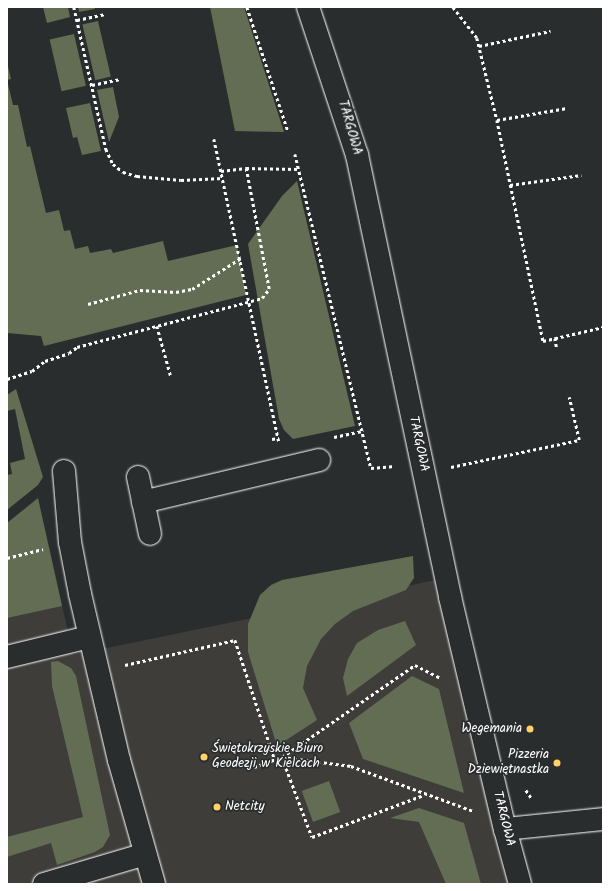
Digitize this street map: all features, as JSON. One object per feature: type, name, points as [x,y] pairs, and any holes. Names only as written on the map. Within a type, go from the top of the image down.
[{"type":"street","name":"TARGOWA","points":[[308,7],[357,154],[425,478],[505,829],[520,884]]},
{"type":"street","points":[[143,502],[319,460]]},
{"type":"street","points":[[64,471],[70,542],[89,637],[154,884]]},
{"type":"street","points":[[138,477],[150,534]]},
{"type":"street","points":[[7,657],[89,637]]},
{"type":"street","points":[[505,829],[603,819]]},
{"type":"street","points":[[44,884],[145,854]]},
{"type":"path","points":[[74,7],[106,150],[118,169],[123,172],[153,178],[190,180],[223,178]]},
{"type":"path","points":[[247,7],[288,131]]},
{"type":"path","points":[[453,7],[477,38],[497,120],[543,341],[603,327]]},
{"type":"path","points":[[77,20],[105,14]]},
{"type":"path","points":[[479,46],[550,31]]},
{"type":"path","points":[[92,85],[120,79]]},
{"type":"path","points":[[497,120],[567,108]]},
{"type":"path","points":[[214,138],[251,302],[281,448]]},
{"type":"path","points":[[295,154],[300,169],[371,468],[395,466],[402,483],[447,473],[446,468],[579,440],[569,396]]},
{"type":"path","points":[[221,171],[246,168],[300,169]]},
{"type":"path","points":[[7,379],[32,371],[45,361],[69,353],[77,347],[262,298],[269,289],[246,168]]},
{"type":"path","points":[[510,185],[581,175]]},
{"type":"path","points":[[88,304],[140,290],[176,292],[192,289],[241,258]]},
{"type":"path","points":[[157,326],[171,377]]},
{"type":"path","points":[[555,338],[557,349]]},
{"type":"path","points":[[325,438],[363,431]]},
{"type":"path","points":[[272,439],[279,438]]},
{"type":"path","points":[[7,558],[70,542]]},
{"type":"path","points":[[97,671],[236,640],[275,760]]},
{"type":"path","points":[[254,767],[282,757],[415,665],[444,680]]},
{"type":"path","points":[[282,757],[351,766],[473,811],[471,803]]},
{"type":"path","points":[[282,757],[312,837],[425,794]]},
{"type":"path","points":[[524,784],[530,797],[537,802]]},
{"type":"shaded area","points":[[49,546],[73,655],[441,579],[525,884],[7,884],[7,556]]},
{"type":"green space","points":[[43,7],[68,7],[70,17],[47,23]]},
{"type":"green space","points":[[78,7],[94,7],[95,9],[79,12]]},
{"type":"green space","points":[[210,7],[244,7],[284,132],[235,131]]},
{"type":"green space","points":[[98,21],[111,77],[95,80],[82,25]]},
{"type":"green space","points":[[74,34],[86,86],[62,91],[50,40]]},
{"type":"green space","points":[[7,62],[11,79],[7,80]]},
{"type":"green space","points":[[7,80],[13,105],[18,105],[27,147],[30,146],[46,213],[59,210],[64,231],[70,230],[75,249],[88,246],[90,253],[111,249],[113,253],[163,241],[168,261],[237,245],[246,295],[44,346],[41,336],[7,333]]},
{"type":"green space","points":[[113,87],[119,117],[109,142],[97,90]]},
{"type":"green space","points":[[90,103],[101,151],[82,155],[77,137],[73,138],[66,108]]},
{"type":"green space","points":[[297,181],[355,426],[293,439],[284,430],[279,419],[248,244],[282,196]]},
{"type":"green space","points":[[16,389],[43,477],[38,485],[7,510],[7,475],[12,474],[10,463],[25,459],[15,409],[7,411],[7,395]]},
{"type":"green space","points":[[38,498],[62,606],[7,618],[7,523]]},
{"type":"green space","points":[[413,556],[414,578],[406,590],[353,611],[335,624],[321,639],[307,666],[303,688],[317,720],[277,746],[248,652],[248,624],[260,595],[271,585],[282,580]]},
{"type":"green space","points":[[405,621],[416,645],[347,696],[343,678],[348,659],[357,643],[378,630]]},
{"type":"green space","points":[[58,661],[71,668],[76,676],[110,835],[103,847],[95,852],[57,865],[51,843],[7,857],[7,837],[83,817],[52,686],[51,662]]},
{"type":"green space","points":[[412,676],[439,689],[464,793],[363,759],[349,723]]},
{"type":"green space","points":[[329,781],[340,812],[313,822],[302,791]]},
{"type":"green space","points":[[419,808],[464,823],[481,884],[446,884],[419,822],[390,818]]},
{"type":"place","name":"Wegemania","points":[[530,729]]},
{"type":"place","name":"Świętokrzyskie Biuro Geodezji w Kielcach","points":[[204,757]]},
{"type":"place","name":"Pizzeria Dziewiętnastka","points":[[557,763]]},
{"type":"place","name":"Netcity","points":[[217,807]]}]
